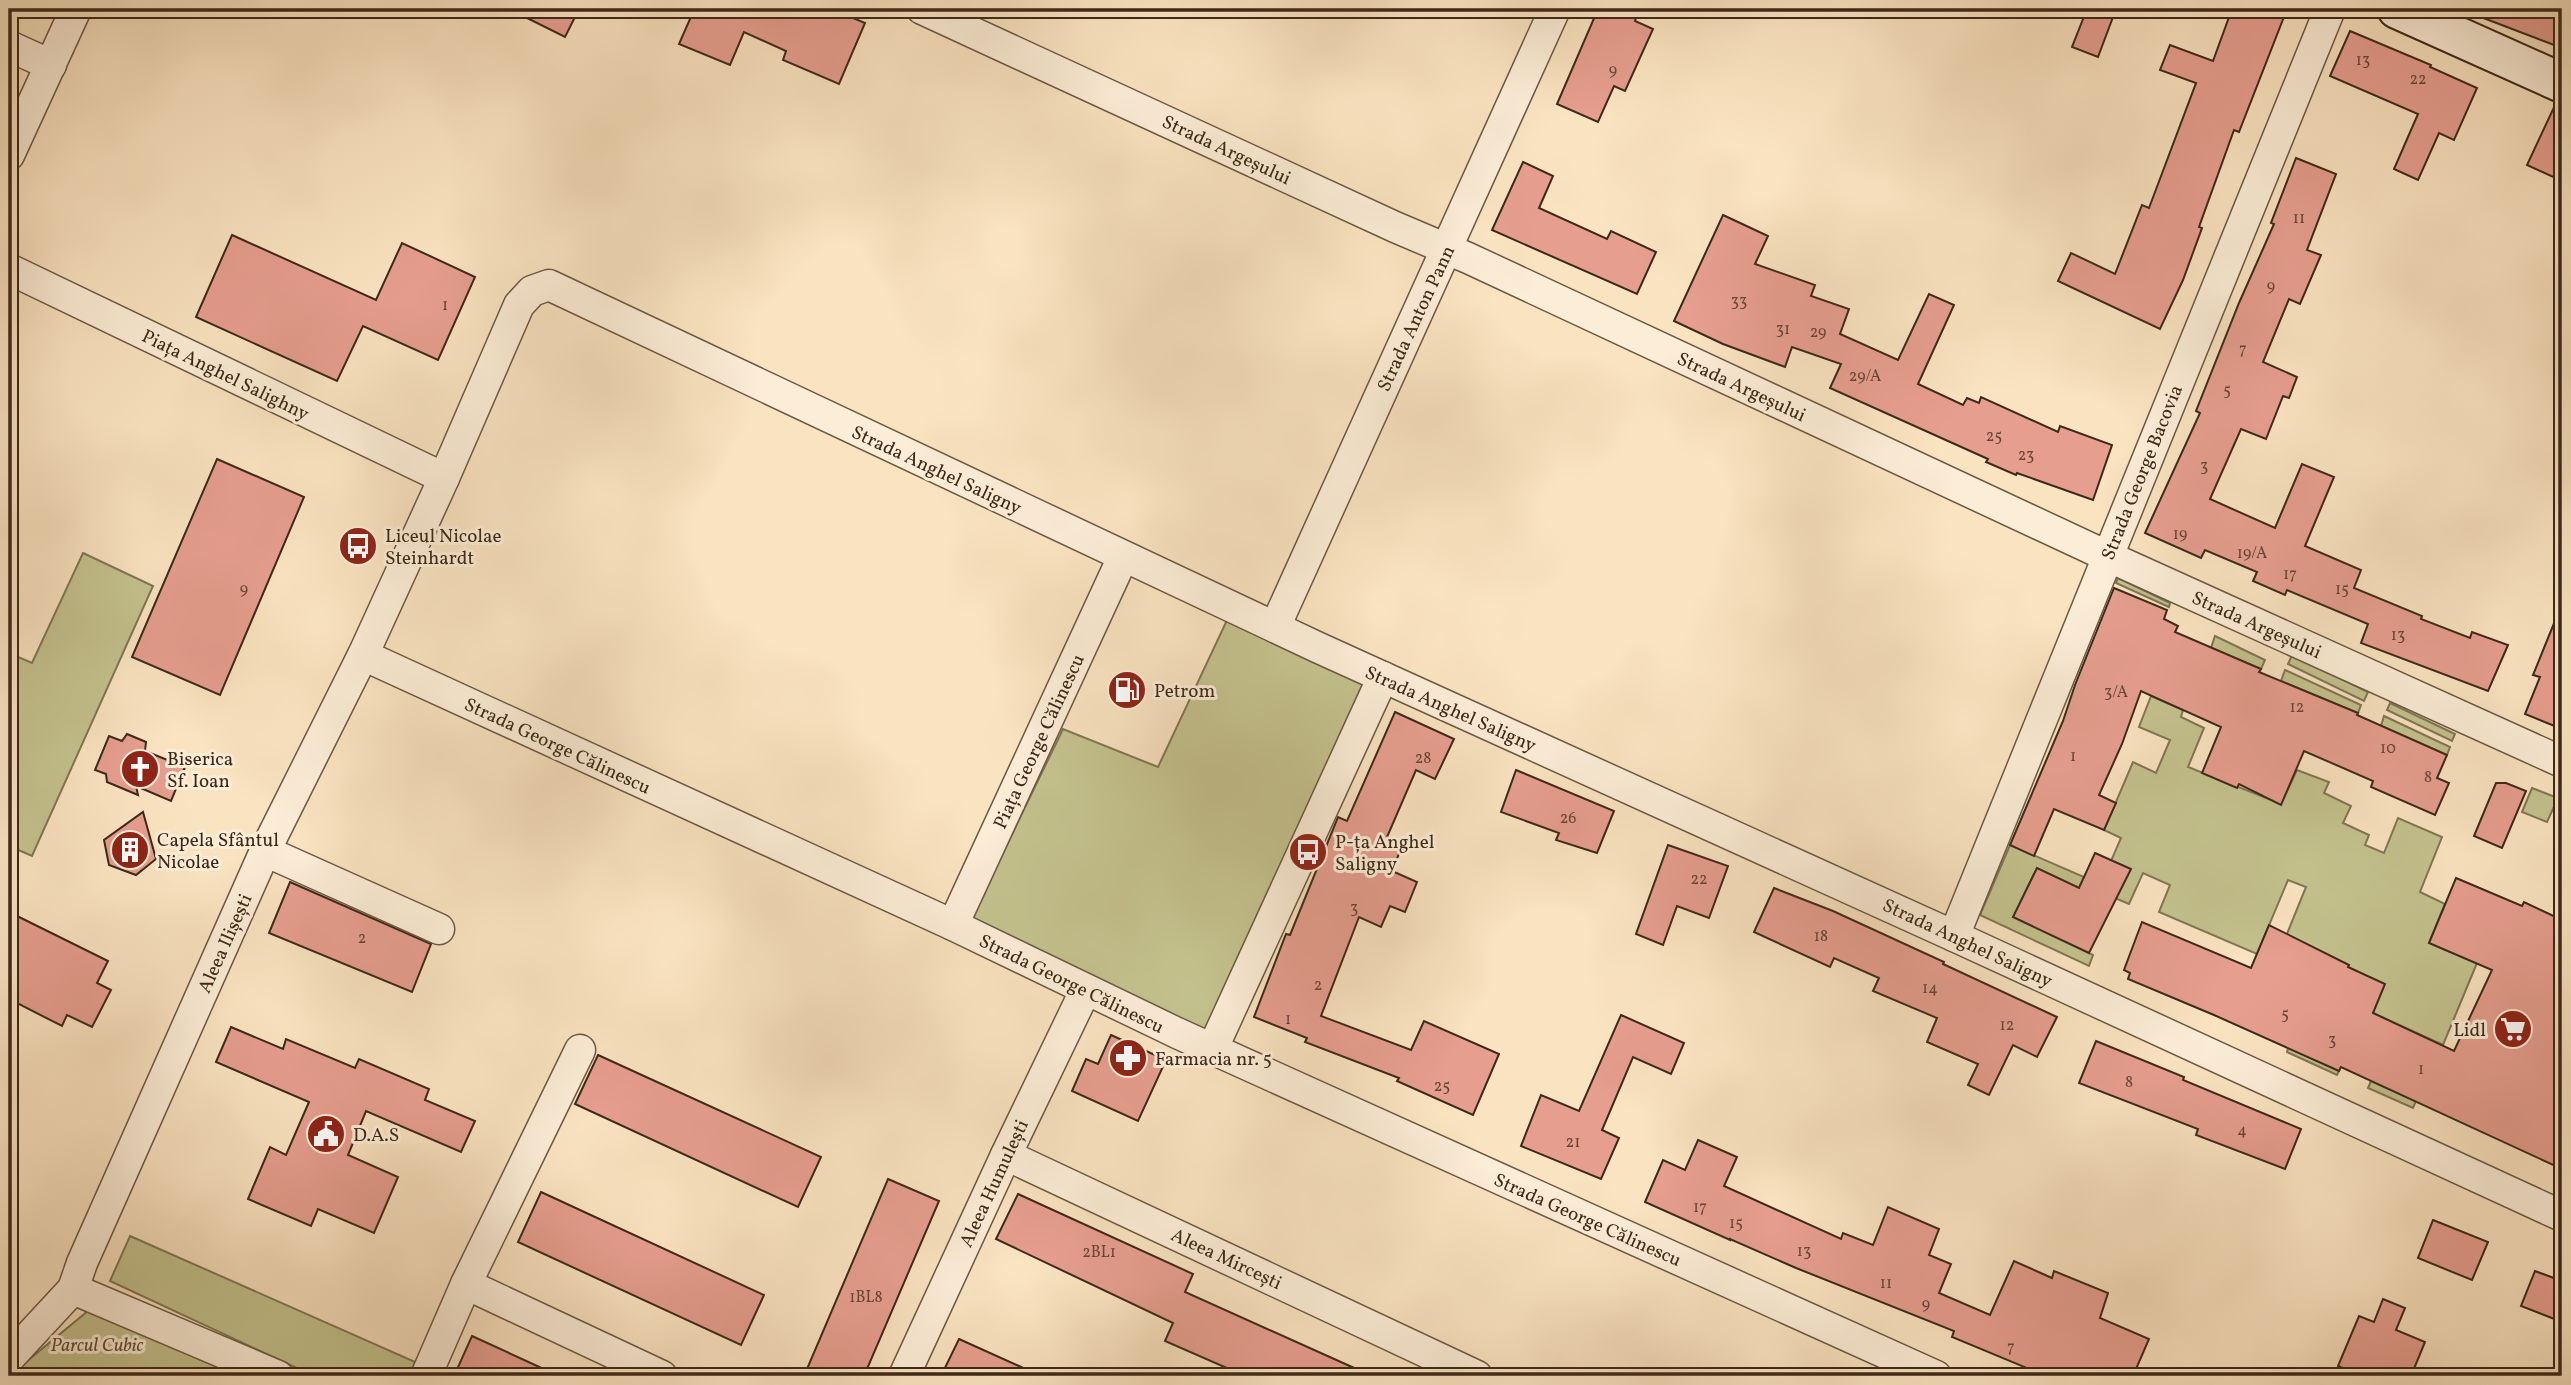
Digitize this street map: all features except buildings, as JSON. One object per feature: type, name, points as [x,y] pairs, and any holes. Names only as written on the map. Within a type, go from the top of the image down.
[{"type":"street","points":[[9,155],[76,9]]},
{"type":"street","name":"Strada Argeșului","points":[[922,9],[1447,249],[2106,556],[2562,762]]},
{"type":"street","name":"Strada Anton Pann","points":[[1275,627],[1555,9]]},
{"type":"street","name":"Strada George Bacovia","points":[[1954,936],[2330,9]]},
{"type":"street","points":[[2397,9],[2562,83]]},
{"type":"street","points":[[9,46],[51,65]]},
{"type":"street","name":"Piața Anghel Salighny","points":[[9,269],[444,478]]},
{"type":"street","name":"Strada Anghel Saligny","points":[[444,478],[519,305],[533,291],[549,285],[1122,557],[2562,1216]]},
{"type":"street","name":"Aleea Ilișești","points":[[9,1357],[73,1289],[82,1263],[265,851],[363,655],[444,478]]},
{"type":"street","name":"Piața George Călinescu","points":[[953,925],[1122,557]]},
{"type":"street","name":"Strada George Călinescu","points":[[363,655],[953,925],[1212,1050],[1936,1376]]},
{"type":"street","points":[[1212,1050],[1383,677]]},
{"type":"street","points":[[265,851],[439,929]]},
{"type":"street","name":"Aleea Humulești","points":[[904,1376],[1085,991]]},
{"type":"street","points":[[426,1376],[466,1284],[580,1049]]},
{"type":"street","name":"Aleea Mircești","points":[[1006,1155],[1445,1369],[1477,1376]]},
{"type":"street","points":[[466,1284],[662,1376]]},
{"type":"street","points":[[73,1289],[278,1376]]},
{"type":"green space","points":[[83,553],[153,586],[32,856],[9,846],[9,653],[32,663]]},
{"type":"green space","points":[[2118,578],[2170,603],[2169,607],[2116,583]]},
{"type":"green space","points":[[1227,620],[1371,688],[1209,1036],[970,921],[1063,729],[1158,767]]},
{"type":"green space","points":[[2215,636],[2265,660],[2261,669],[2211,648]]},
{"type":"green space","points":[[2292,655],[2368,692],[2364,701],[2288,664]]},
{"type":"green space","points":[[2285,670],[2361,705],[2358,713],[2281,681]]},
{"type":"green space","points":[[2151,696],[2183,710],[2181,717],[2204,728],[2188,767],[2281,804],[2297,770],[2329,782],[2324,793],[2351,806],[2343,823],[2369,835],[2365,845],[2384,853],[2398,818],[2442,837],[2420,892],[2445,904],[2429,943],[2477,963],[2443,1045],[2373,1013],[2280,951],[2306,887],[2288,880],[2257,954],[2159,912],[2170,885],[2143,873],[2129,904],[2098,891],[2121,838],[2104,830],[2133,762],[2156,773],[2170,740],[2139,727]]},
{"type":"green space","points":[[2390,703],[2455,734],[2452,741],[2387,710]]},
{"type":"green space","points":[[2384,716],[2450,747],[2447,755],[2381,726]]},
{"type":"green space","points":[[2532,788],[2558,798],[2547,822],[2522,812]]},
{"type":"green space","points":[[2010,845],[2084,877],[2079,888],[2037,868],[2013,917],[2093,955],[2089,966],[1980,915]]},
{"type":"green space","points":[[2288,1048],[2339,1071],[2337,1075],[2287,1052]]},
{"type":"green space","points":[[2371,1081],[2416,1101],[2413,1108],[2368,1088]]},
{"type":"green space","points":[[130,1236],[422,1365],[418,1376],[314,1376],[110,1281]]},
{"type":"green space","name":"Parcul Cubic","points":[[94,1306],[276,1376],[9,1376]]},
{"type":"place","name":"Liceul Nicolae Steinhardt","points":[[358,546]]},
{"type":"place","name":"Petrom","points":[[1127,690]]},
{"type":"place","name":"Biserica Sf. Ioan","points":[[140,769]]},
{"type":"place","name":"Capela Sfântul Nicolae","points":[[130,850]]},
{"type":"place","name":"P-ța Anghel Saligny","points":[[1308,852]]},
{"type":"place","name":"Lidl","points":[[2513,1029]]},
{"type":"place","name":"Farmacia nr. 5","points":[[1128,1058]]},
{"type":"place","name":"D.A.S","points":[[326,1134]]}]
